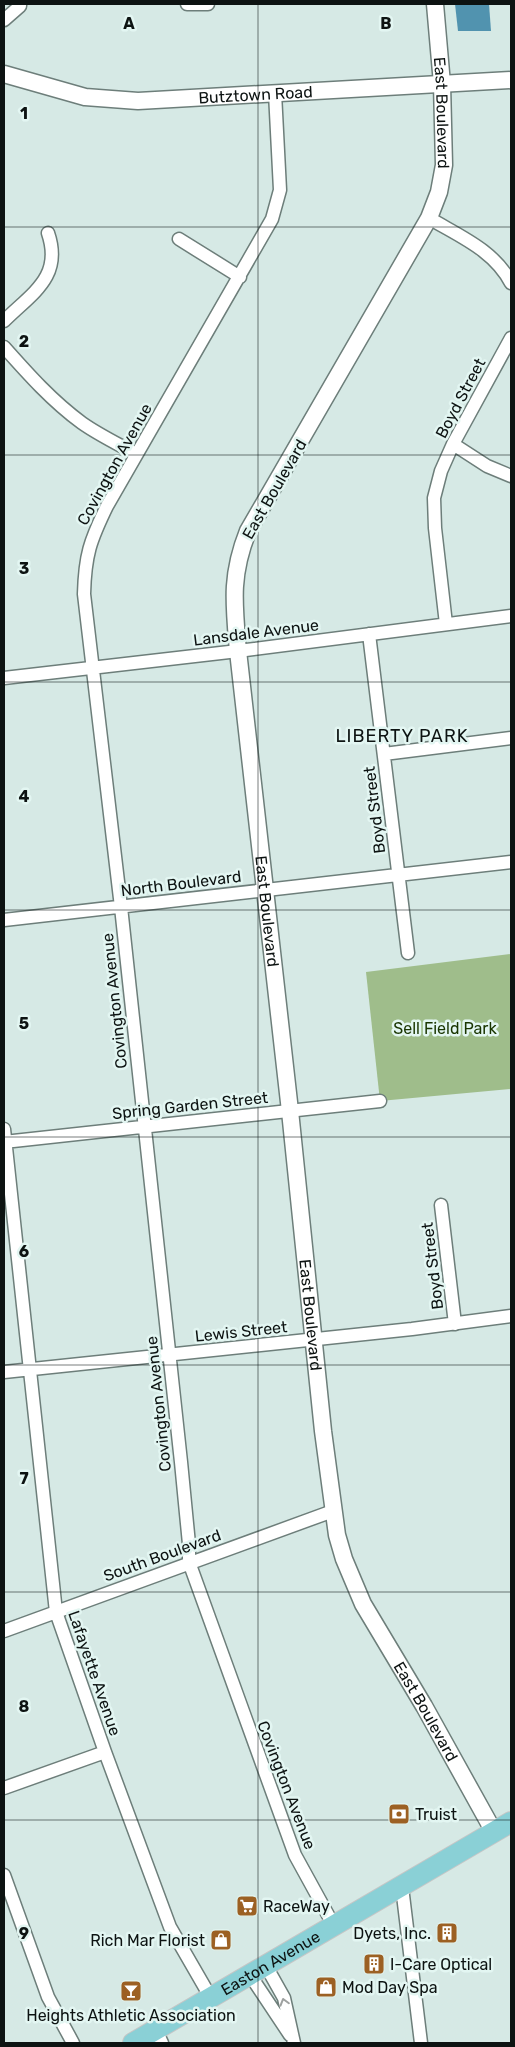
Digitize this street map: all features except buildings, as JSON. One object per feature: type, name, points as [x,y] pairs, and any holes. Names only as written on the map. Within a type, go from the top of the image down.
[{"type":"main road","name":"Easton Avenue","points":[[134,2043],[159,2036],[211,1998],[503,1827]]},
{"type":"street","points":[[4,20],[20,4]]},
{"type":"street","points":[[187,4],[208,4]]},
{"type":"street","name":"East Boulevard","points":[[435,4],[442,84],[444,165],[439,192],[429,218],[248,531],[238,554],[233,591],[313,1339],[337,1535],[344,1559],[362,1604],[424,1706],[503,1827]]},
{"type":"street","name":"Butztown Road","points":[[4,74],[85,97],[138,101],[511,80]]},
{"type":"street","name":"Covington Avenue","points":[[275,93],[280,190],[272,219],[136,454],[99,522],[86,556],[84,594],[121,907],[181,1462],[189,1562],[215,1639],[295,1854],[334,1926]]},
{"type":"street","points":[[429,218],[498,261],[511,283]]},
{"type":"street","points":[[4,321],[39,286],[48,274],[53,254],[48,233]]},
{"type":"street","points":[[179,239],[240,277]]},
{"type":"street","name":"Boyd Street","points":[[446,624],[435,528],[434,498],[441,472],[453,444],[511,338]]},
{"type":"street","points":[[4,347],[41,388],[83,424],[136,454]]},
{"type":"street","points":[[453,444],[487,466],[511,476]]},
{"type":"street","name":"Lansdale Avenue","points":[[4,678],[238,651],[511,616]]},
{"type":"street","name":"Boyd Street","points":[[369,634],[408,953]]},
{"type":"street","points":[[384,754],[511,738]]},
{"type":"street","name":"North Boulevard","points":[[4,920],[511,862]]},
{"type":"street","name":"Spring Garden Street","points":[[4,1138],[144,1126],[380,1101]]},
{"type":"street","name":"Lafayette Avenue","points":[[4,1138],[56,1612],[105,1752],[170,1927],[211,1998]]},
{"type":"street","name":"Boyd Street","points":[[441,1205],[455,1324]]},
{"type":"street","name":"Lewis Street","points":[[4,1372],[455,1324],[511,1316]]},
{"type":"street","name":"South Boulevard","points":[[4,1631],[333,1511]]},
{"type":"street","points":[[4,1788],[105,1752]]},
{"type":"street","points":[[4,1875],[48,1997],[73,2043]]},
{"type":"street","points":[[402,1887],[420,2043]]},
{"type":"street","points":[[258,1970],[294,2042]]},
{"type":"street","points":[[258,1970],[284,1998],[294,2042]]},
{"type":"green space","name":"Sell Field Park","points":[[511,954],[511,1089],[380,1101],[366,972]]},
{"type":"water","points":[[455,4],[489,4],[491,31],[458,31]]},
{"type":"place","name":"Truist","points":[[399,1814]]},
{"type":"place","name":"RaceWay","points":[[247,1906]]},
{"type":"place","name":"Dyets, Inc.","points":[[447,1933]]},
{"type":"place","name":"Rich Mar Florist","points":[[221,1940]]},
{"type":"place","name":"I-Care Optical","points":[[374,1964]]},
{"type":"place","name":"Mod Day Spa","points":[[326,1987]]},
{"type":"place","name":"Heights Athletic Association","points":[[131,1991]]},
{"type":"district","name":"LIBERTY PARK","points":[[402,736]]}]
